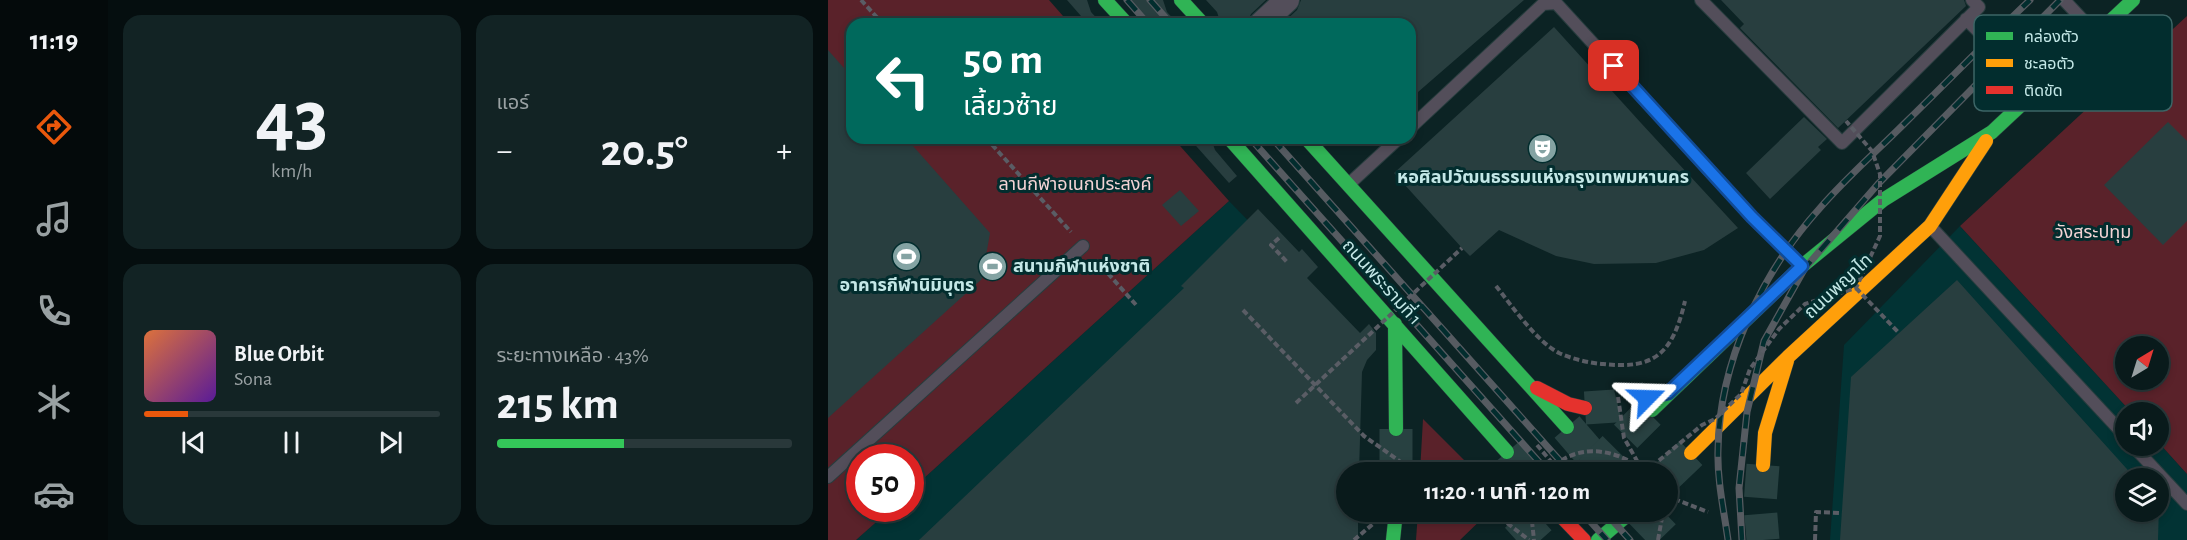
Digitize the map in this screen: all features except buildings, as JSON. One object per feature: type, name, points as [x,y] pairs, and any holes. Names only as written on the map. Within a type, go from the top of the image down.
[{"type":"main road","points":[[1105,0],[1122,18]]},
{"type":"main road","points":[[1181,0],[1198,18]]},
{"type":"main road","name":"ถนนพญาไท","points":[[2117,15],[2133,0]]},
{"type":"main road","name":"ถนนพญาไท","points":[[1650,404],[1668,393],[1802,266],[1883,200],[1992,132],[2014,111]]},
{"type":"main road","name":"ถนนพญาไท","points":[[1691,453],[1788,357],[1930,226],[1992,132]]},
{"type":"main road","name":"ถนนพระรามที่ 1","points":[[1233,144],[1507,452]]},
{"type":"main road","points":[[1311,144],[1567,427]]},
{"type":"main road","points":[[1395,324],[1396,429]]},
{"type":"main road","points":[[1763,465],[1766,433],[1788,357]]},
{"type":"main road","points":[[1523,379],[1568,404],[1585,408]]},
{"type":"main road","points":[[1393,540],[1395,522]]},
{"type":"main road","points":[[1567,522],[1584,540]]},
{"type":"main road","points":[[1598,540],[1619,522]]},
{"type":"street","points":[[1268,18],[1287,0]]},
{"type":"lane","points":[[1701,0],[1842,143],[1979,7],[1972,0]]},
{"type":"lane","points":[[2064,0],[2079,15]]},
{"type":"lane","points":[[1416,122],[1543,4],[1556,3],[1752,217],[1802,266]]},
{"type":"lane","points":[[1966,19],[1974,27]]},
{"type":"lane","points":[[1348,185],[1392,144]]},
{"type":"lane","points":[[1930,226],[2115,425]]},
{"type":"lane","points":[[828,477],[1083,246]]},
{"type":"lane","points":[[2142,456],[2187,504]]},
{"type":"path","points":[[861,0],[878,18]]},
{"type":"path","points":[[1658,462],[1702,425],[1715,419],[1741,394],[1756,361],[1779,329],[1805,304],[1856,288],[1880,236],[1880,174],[1872,151],[1846,121]]},
{"type":"path","points":[[991,144],[1137,306]]},
{"type":"path","points":[[1271,244],[1288,263]]},
{"type":"path","points":[[1296,403],[1462,248]]},
{"type":"path","points":[[1496,286],[1544,342],[1558,353],[1590,363],[1618,366],[1642,364],[1661,354],[1678,330],[1685,301]]},
{"type":"path","points":[[1856,288],[1899,333]]},
{"type":"path","points":[[1243,310],[1364,436],[1401,462]]},
{"type":"path","points":[[1618,397],[1624,438],[1640,462]]},
{"type":"path","points":[[1559,462],[1571,455],[1591,450],[1611,452],[1634,462]]},
{"type":"path","points":[[1678,500],[1708,512]]},
{"type":"path","points":[[1815,540],[1816,512],[1842,513]]},
{"type":"path","points":[[1354,540],[1375,522]]},
{"type":"path","points":[[1506,522],[1529,540]]},
{"type":"path","points":[[1532,522],[1534,540]]},
{"type":"path","points":[[1658,540],[1661,522]]},
{"type":"shaded area","points":[[1229,201],[1361,336],[1357,462],[1336,462],[1336,522],[1356,522],[1356,540],[856,540],[876,522],[924,522],[924,478]]},
{"type":"shaded area","points":[[1960,226],[2122,402],[2115,402],[2115,456],[2169,456],[2169,454],[2187,474],[2187,540],[1830,540],[1844,345]]},
{"type":"green space","name":"สนามกีฬาแห่งชาติ","points":[[828,0],[1049,0],[1065,18],[846,18],[846,144],[1178,144],[1229,201],[924,478],[924,444],[846,444],[846,522],[876,522],[856,540],[828,540]]},
{"type":"green space","name":"วังสระปทุม","points":[[2187,16],[2187,474],[2169,454],[2169,402],[2122,402],[1960,226],[2084,111],[2172,111],[2172,30]]},
{"type":"green space","points":[[1423,419],[1466,462],[1421,462]]},
{"type":"green space","points":[[1417,522],[1479,522],[1460,540],[1416,540]]},
{"type":"tunnel","points":[[1585,408],[1615,406],[1647,398]]},
{"type":"tunnel","points":[[1600,462],[1652,410]]},
{"type":"tunnel","points":[[1567,427],[1597,462]]},
{"type":"tunnel","points":[[1396,429],[1396,462]]},
{"type":"tunnel","points":[[1507,452],[1516,462]]},
{"type":"tunnel","points":[[1678,465],[1691,453]]},
{"type":"tunnel","points":[[1763,465],[1760,504],[1763,540]]},
{"type":"tunnel","points":[[1516,540],[1536,522]]},
{"type":"tunnel","points":[[1651,522],[1668,540]]},
{"type":"railway","points":[[1127,0],[1143,18]]},
{"type":"railway","points":[[1150,0],[1166,18]]},
{"type":"railway","points":[[2015,15],[2030,0]]},
{"type":"railway","points":[[2045,15],[2060,0]]},
{"type":"railway","points":[[1728,540],[1719,473],[1720,417],[1735,352],[1763,289],[1799,233],[1830,197],[1974,55]]},
{"type":"railway","points":[[1742,540],[1739,488],[1747,412],[1764,341],[1805,268],[1878,184],[1974,87]]},
{"type":"railway","points":[[1255,144],[1539,462]]},
{"type":"railway","points":[[1277,144],[1561,462]]},
{"type":"railway","points":[[1591,522],[1607,540]]},
{"type":"railway","points":[[1614,522],[1630,540]]},
{"type":"traffic: fast","points":[[1105,0],[1122,18]]},
{"type":"traffic: fast","points":[[1181,0],[1198,18]]},
{"type":"traffic: fast","points":[[2117,15],[2133,0]]},
{"type":"traffic: fast","points":[[1652,410],[1802,266],[1883,200],[1992,132],[2014,111]]},
{"type":"traffic: fast","points":[[1234,144],[1507,452]]},
{"type":"traffic: fast","points":[[1311,144],[1567,427]]},
{"type":"traffic: fast","points":[[1395,324],[1396,429]]},
{"type":"traffic: fast","points":[[1393,540],[1395,522]]},
{"type":"traffic: fast","points":[[1598,540],[1619,522]]},
{"type":"traffic: slow","points":[[1691,453],[1788,357],[1930,226],[1986,141]]},
{"type":"traffic: slow","points":[[1763,465],[1765,433],[1787,361]]},
{"type":"traffic: jam","points":[[1537,388],[1568,404],[1585,408]]},
{"type":"traffic: jam","points":[[1567,522],[1584,540]]},
{"type":"place","name":"หอศิลปวัฒนธรรมแห่งกรุงเทพมหานคร","points":[[1543,148]]},
{"type":"place","name":"อาคารกีฬานิมิบุตร","points":[[907,256]]},
{"type":"place","name":"สนามกีฬาแห่งชาติ","points":[[992,266]]},
{"type":"route","points":[[1614,66],[1752,217],[1802,266],[1668,393],[1647,398]]},
{"type":"park label","name":"ลานกีฬาอเนกประสงค์","points":[[1075,184]]}]
